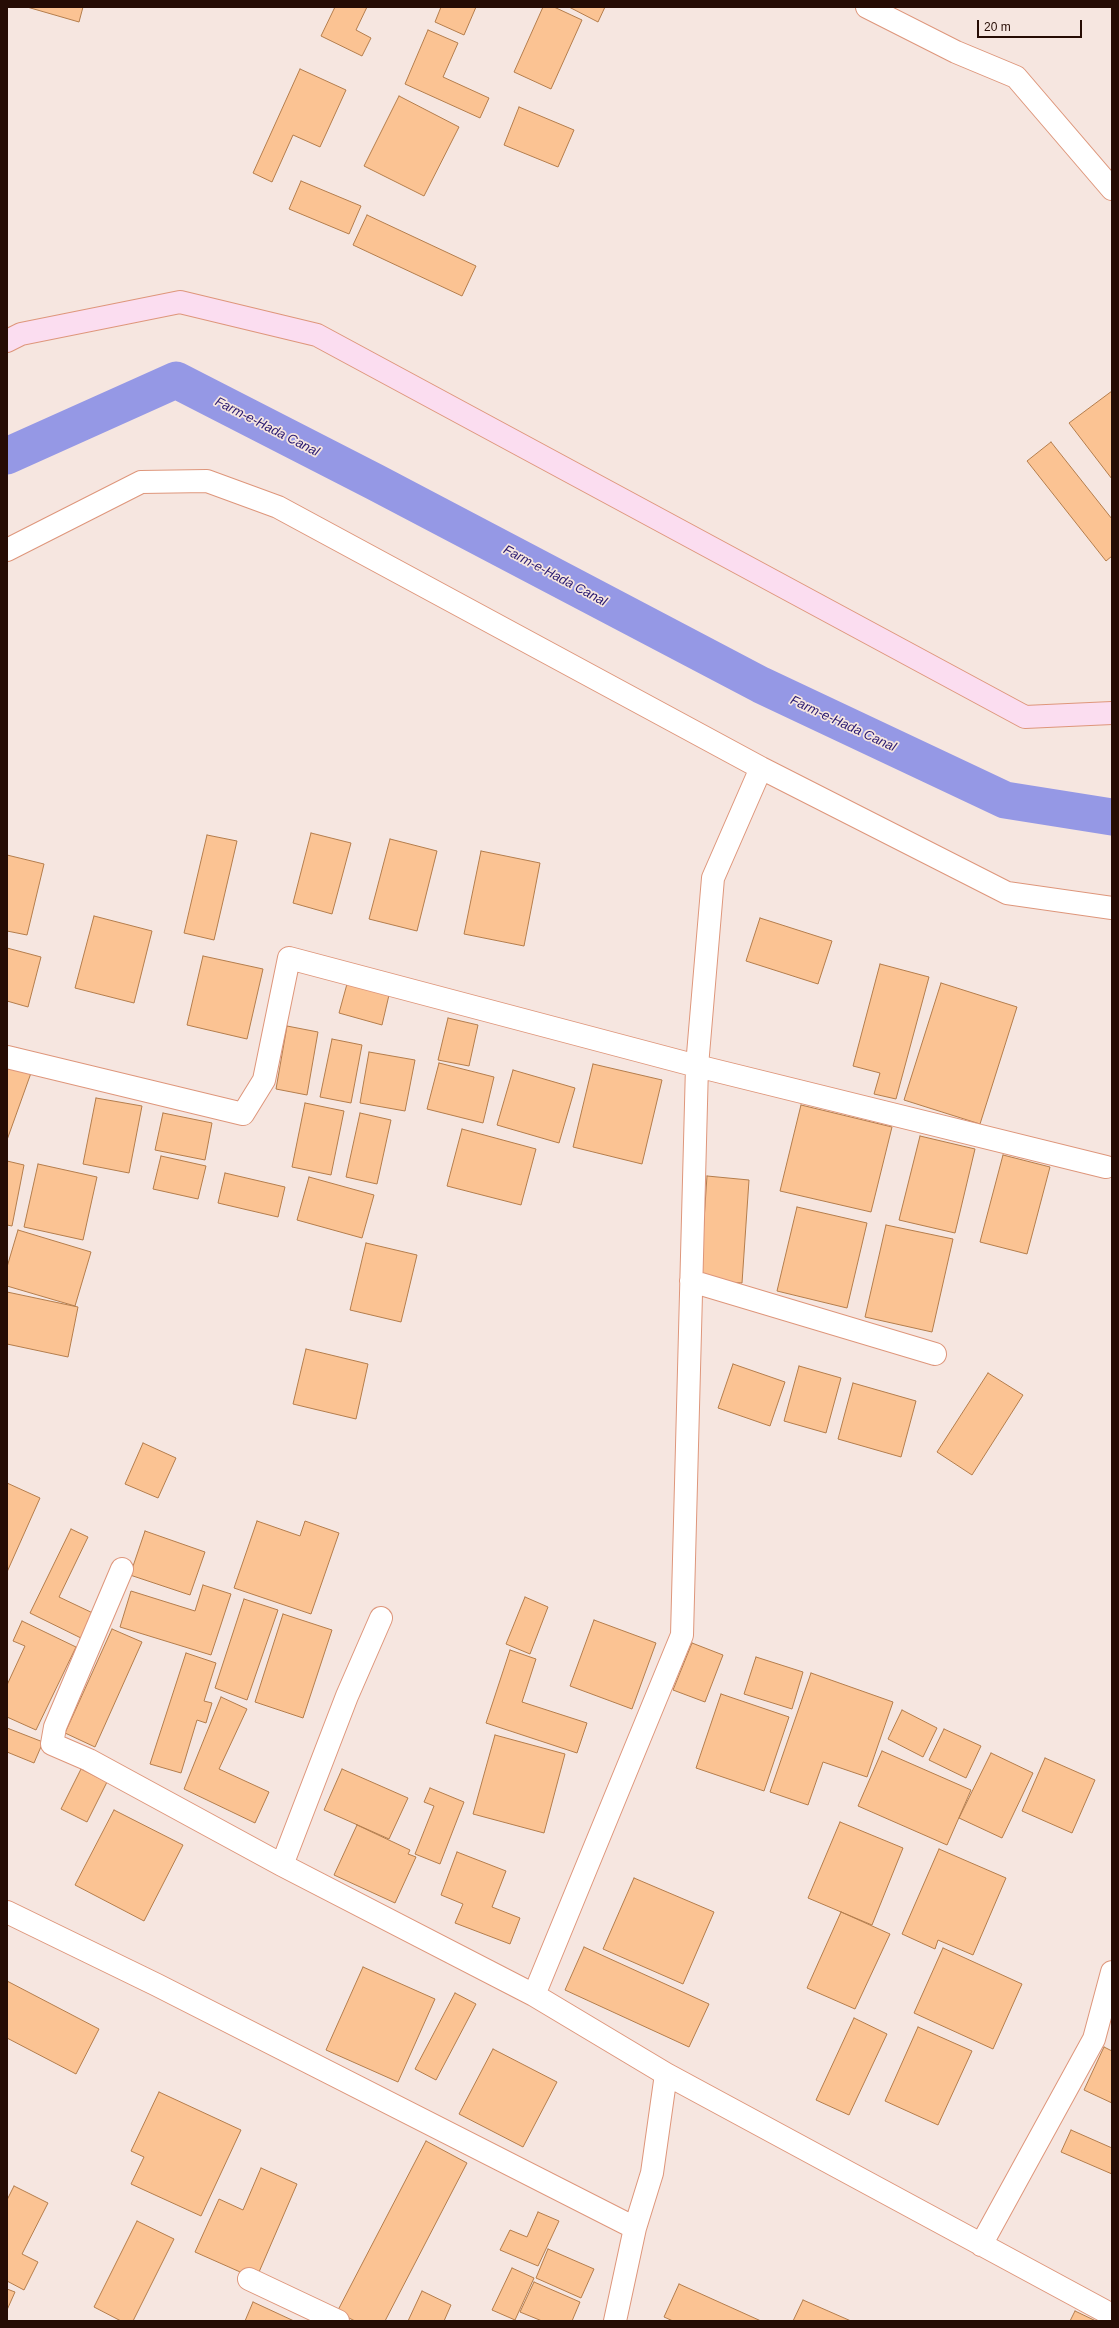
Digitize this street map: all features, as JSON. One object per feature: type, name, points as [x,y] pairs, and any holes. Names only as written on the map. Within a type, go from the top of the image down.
[{"type":"street","points":[[867,7],[956,52],[1016,77],[1112,189]]},
{"type":"street","points":[[7,341],[21,334],[180,302],[317,335],[1025,718],[1112,713]]},
{"type":"street","points":[[7,550],[141,482],[206,481],[278,507],[761,768],[1007,893],[1112,908]]},
{"type":"street","points":[[534,1995],[682,1636],[697,1066],[713,878],[761,768]]},
{"type":"street","points":[[7,1057],[242,1114],[264,1080],[289,958],[697,1066],[1106,1167]]},
{"type":"street","points":[[691,1281],[935,1354]]},
{"type":"street","points":[[122,1569],[55,1727],[52,1744],[90,1760],[282,1865],[534,1995],[666,2074],[1112,2316]]},
{"type":"street","points":[[282,1865],[347,1696],[380,1618]]},
{"type":"street","points":[[7,1912],[157,1985],[636,2228]]},
{"type":"street","points":[[981,2245],[1094,2039],[1112,1972]]},
{"type":"street","points":[[615,2321],[636,2228],[652,2172],[666,2074]]},
{"type":"street","points":[[248,2279],[338,2321]]},
{"type":"building","points":[[27,7],[83,7],[79,22]]},
{"type":"building","points":[[335,7],[367,7],[356,30],[371,38],[362,56],[321,36]]},
{"type":"building","points":[[441,7],[476,7],[464,35],[435,22]]},
{"type":"building","points":[[543,7],[554,7],[582,20],[551,89],[514,72]]},
{"type":"building","points":[[569,7],[605,7],[598,22]]},
{"type":"building","points":[[428,30],[458,43],[443,77],[489,98],[480,118],[405,84]]},
{"type":"building","points":[[300,69],[346,90],[320,147],[293,135],[272,182],[253,173]]},
{"type":"building","points":[[399,96],[459,127],[424,196],[364,166]]},
{"type":"building","points":[[519,107],[574,130],[558,167],[504,145]]},
{"type":"building","points":[[301,181],[361,206],[349,234],[289,209]]},
{"type":"building","points":[[367,215],[476,266],[462,296],[353,245]]},
{"type":"building","points":[[1112,391],[1112,479],[1069,423]]},
{"type":"building","points":[[1051,442],[1112,519],[1112,556],[1106,561],[1027,461]]},
{"type":"building","points":[[311,833],[351,843],[332,914],[293,903]]},
{"type":"building","points":[[207,835],[237,841],[214,940],[184,933]]},
{"type":"building","points":[[390,839],[437,851],[417,931],[369,919]]},
{"type":"building","points":[[481,851],[540,863],[524,946],[464,934]]},
{"type":"building","points":[[7,855],[44,864],[27,935],[7,931]]},
{"type":"building","points":[[94,916],[152,931],[134,1003],[75,988]]},
{"type":"building","points":[[760,918],[832,941],[818,984],[746,961]]},
{"type":"building","points":[[7,948],[41,957],[28,1007],[7,1001]]},
{"type":"building","points":[[203,956],[263,969],[247,1039],[187,1025]]},
{"type":"building","points":[[880,964],[929,977],[896,1099],[874,1094],[880,1073],[853,1066]]},
{"type":"building","points":[[941,983],[1017,1007],[980,1124],[904,1100]]},
{"type":"building","points":[[347,984],[389,995],[382,1025],[339,1013]]},
{"type":"building","points":[[448,1018],[478,1025],[469,1066],[438,1060]]},
{"type":"building","points":[[287,1026],[318,1032],[307,1095],[276,1089]]},
{"type":"building","points":[[332,1039],[362,1045],[351,1103],[320,1097]]},
{"type":"building","points":[[369,1052],[415,1060],[405,1111],[360,1103]]},
{"type":"building","points":[[439,1063],[494,1077],[483,1123],[427,1109]]},
{"type":"building","points":[[7,1064],[31,1073],[7,1140]]},
{"type":"building","points":[[593,1064],[662,1080],[642,1164],[573,1147]]},
{"type":"building","points":[[513,1070],[575,1088],[559,1143],[497,1125]]},
{"type":"building","points":[[96,1098],[142,1106],[129,1173],[83,1164]]},
{"type":"building","points":[[305,1103],[344,1111],[331,1175],[292,1167]]},
{"type":"building","points":[[801,1105],[892,1127],[871,1212],[780,1191]]},
{"type":"building","points":[[163,1113],[212,1123],[205,1160],[155,1150]]},
{"type":"building","points":[[360,1113],[391,1120],[377,1184],[346,1177]]},
{"type":"building","points":[[462,1129],[536,1149],[521,1205],[447,1186]]},
{"type":"building","points":[[920,1136],[975,1149],[955,1233],[899,1220]]},
{"type":"building","points":[[1003,1155],[1050,1167],[1027,1254],[980,1242]]},
{"type":"building","points":[[161,1156],[206,1166],[198,1199],[153,1189]]},
{"type":"building","points":[[7,1161],[24,1165],[12,1226],[7,1225]]},
{"type":"building","points":[[38,1164],[97,1177],[83,1240],[24,1227]]},
{"type":"building","points":[[225,1173],[285,1187],[278,1217],[218,1203]]},
{"type":"building","points":[[707,1176],[749,1180],[742,1283],[700,1280]]},
{"type":"building","points":[[309,1177],[374,1195],[362,1238],[297,1220]]},
{"type":"building","points":[[797,1207],[867,1223],[847,1308],[777,1291]]},
{"type":"building","points":[[886,1225],[953,1239],[932,1332],[865,1317]]},
{"type":"building","points":[[18,1230],[91,1252],[75,1306],[7,1286],[7,1267]]},
{"type":"building","points":[[366,1243],[417,1255],[401,1322],[350,1310]]},
{"type":"building","points":[[7,1292],[78,1307],[68,1357],[7,1344]]},
{"type":"building","points":[[306,1349],[368,1364],[356,1419],[293,1404]]},
{"type":"building","points":[[733,1364],[785,1382],[770,1426],[718,1408]]},
{"type":"building","points":[[799,1366],[841,1378],[826,1433],[784,1421]]},
{"type":"building","points":[[988,1373],[1023,1395],[972,1475],[937,1452]]},
{"type":"building","points":[[853,1383],[916,1401],[901,1457],[838,1439]]},
{"type":"building","points":[[143,1443],[176,1458],[158,1498],[125,1484]]},
{"type":"building","points":[[7,1483],[40,1498],[7,1572]]},
{"type":"building","points":[[257,1521],[300,1536],[305,1521],[339,1533],[311,1614],[234,1588]]},
{"type":"building","points":[[71,1529],[88,1537],[59,1597],[97,1615],[85,1640],[30,1613]]},
{"type":"building","points":[[145,1531],[205,1552],[190,1595],[130,1575]]},
{"type":"building","points":[[203,1585],[231,1594],[211,1655],[120,1627],[131,1591],[195,1611]]},
{"type":"building","points":[[525,1597],[548,1607],[530,1654],[506,1644]]},
{"type":"building","points":[[244,1599],[278,1610],[247,1700],[215,1688]]},
{"type":"building","points":[[283,1614],[332,1630],[303,1718],[255,1702]]},
{"type":"building","points":[[594,1620],[656,1643],[632,1709],[570,1686]]},
{"type":"building","points":[[22,1621],[76,1647],[36,1730],[7,1717],[7,1685],[25,1646],[13,1641]]},
{"type":"building","points":[[112,1629],[142,1642],[95,1747],[65,1733]]},
{"type":"building","points":[[692,1643],[723,1655],[705,1702],[673,1690]]},
{"type":"building","points":[[510,1650],[536,1659],[522,1702],[587,1723],[577,1753],[486,1723]]},
{"type":"building","points":[[186,1653],[216,1663],[204,1701],[212,1703],[206,1723],[197,1720],[181,1773],[150,1764]]},
{"type":"building","points":[[756,1657],[803,1672],[792,1709],[744,1694]]},
{"type":"building","points":[[811,1673],[893,1702],[867,1777],[823,1762],[808,1805],[770,1792]]},
{"type":"building","points":[[721,1694],[789,1717],[764,1791],[696,1768]]},
{"type":"building","points":[[221,1697],[247,1709],[219,1769],[269,1792],[255,1823],[184,1789]]},
{"type":"building","points":[[902,1710],[937,1728],[923,1757],[888,1739]]},
{"type":"building","points":[[7,1728],[43,1742],[34,1763],[7,1752]]},
{"type":"building","points":[[944,1729],[981,1746],[966,1778],[929,1760]]},
{"type":"building","points":[[495,1735],[565,1754],[544,1833],[473,1814]]},
{"type":"building","points":[[882,1751],[971,1790],[947,1845],[858,1806]]},
{"type":"building","points":[[991,1753],[1033,1773],[1002,1838],[959,1818]]},
{"type":"building","points":[[1045,1758],[1095,1780],[1072,1833],[1022,1811]]},
{"type":"building","points":[[81,1769],[107,1782],[87,1822],[61,1809]]},
{"type":"building","points":[[342,1769],[408,1798],[389,1839],[324,1810]]},
{"type":"building","points":[[430,1788],[464,1802],[440,1864],[415,1854],[434,1806],[424,1802]]},
{"type":"building","points":[[114,1810],[183,1845],[144,1921],[75,1885]]},
{"type":"building","points":[[840,1822],[903,1848],[872,1925],[808,1898]]},
{"type":"building","points":[[357,1825],[410,1850],[408,1854],[416,1857],[395,1903],[334,1875]]},
{"type":"building","points":[[939,1849],[1006,1878],[973,1955],[938,1940],[935,1949],[902,1934]]},
{"type":"building","points":[[457,1852],[506,1871],[492,1907],[520,1918],[510,1944],[455,1923],[463,1904],[441,1895]]},
{"type":"building","points":[[634,1878],[714,1912],[683,1984],[603,1949]]},
{"type":"building","points":[[841,1912],[890,1934],[855,2009],[807,1988]]},
{"type":"building","points":[[584,1947],[709,2004],[689,2047],[565,1990]]},
{"type":"building","points":[[943,1948],[1022,1984],[993,2049],[914,2013]]},
{"type":"building","points":[[363,1967],[435,1999],[398,2082],[326,2050]]},
{"type":"building","points":[[7,1981],[99,2029],[76,2074],[7,2038]]},
{"type":"building","points":[[455,1993],[476,2004],[436,2080],[415,2069]]},
{"type":"building","points":[[854,2018],[887,2034],[849,2115],[816,2100]]},
{"type":"building","points":[[918,2027],[972,2051],[938,2125],[885,2101]]},
{"type":"building","points":[[1104,2047],[1112,2051],[1112,2103],[1084,2090]]},
{"type":"building","points":[[493,2049],[557,2082],[523,2147],[459,2114]]},
{"type":"building","points":[[159,2092],[241,2130],[201,2216],[131,2184],[144,2157],[131,2151]]},
{"type":"building","points":[[1071,2130],[1112,2148],[1112,2174],[1061,2152]]},
{"type":"building","points":[[426,2141],[467,2163],[385,2321],[355,2321],[337,2312]]},
{"type":"building","points":[[261,2168],[297,2184],[256,2279],[195,2252],[219,2199],[243,2210]]},
{"type":"building","points":[[14,2186],[48,2203],[22,2254],[38,2262],[24,2290],[7,2281],[7,2200]]},
{"type":"building","points":[[538,2212],[559,2221],[538,2266],[500,2250],[510,2230],[527,2237]]},
{"type":"building","points":[[137,2221],[174,2239],[133,2321],[121,2321],[94,2307]]},
{"type":"building","points":[[548,2249],[594,2269],[581,2298],[536,2278]]},
{"type":"building","points":[[512,2268],[534,2278],[515,2320],[492,2310]]},
{"type":"building","points":[[534,2282],[580,2302],[572,2321],[542,2321],[520,2312]]},
{"type":"building","points":[[679,2284],[761,2321],[673,2321],[664,2317]]},
{"type":"building","points":[[7,2289],[15,2292],[7,2310]]},
{"type":"building","points":[[422,2291],[451,2305],[444,2321],[408,2321]]},
{"type":"building","points":[[803,2300],[851,2321],[793,2321]]},
{"type":"building","points":[[253,2302],[294,2321],[245,2321]]},
{"type":"building","points":[[1075,2311],[1096,2321],[1070,2321]]},
{"type":"waterway","name":"Farm-e-Hada Canal","points":[[7,456],[176,380],[375,482],[761,685],[1005,800],[1112,817]]}]
